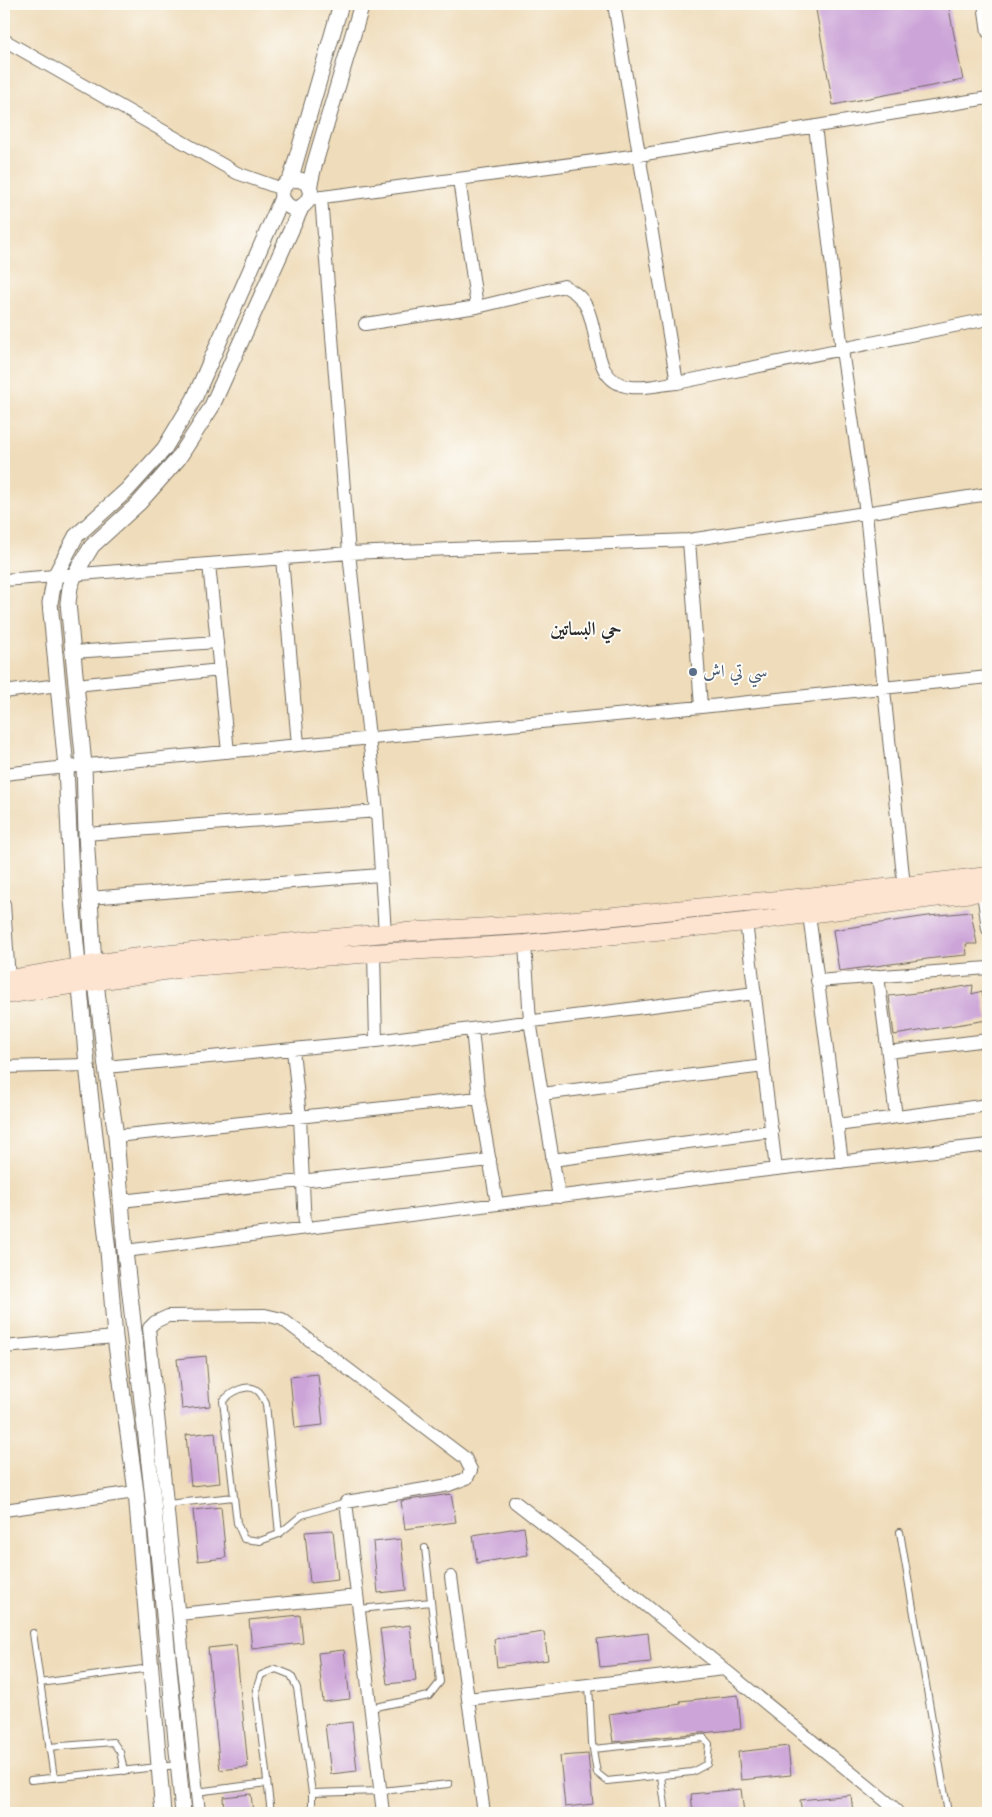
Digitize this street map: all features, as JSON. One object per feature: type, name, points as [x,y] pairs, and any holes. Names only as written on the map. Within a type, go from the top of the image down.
[{"type":"main road","points":[[5,985],[87,974],[524,944],[746,922],[808,906],[904,886],[986,886]]},
{"type":"main road","points":[[87,974],[130,958],[385,933],[808,906],[986,886]]},
{"type":"street","points":[[183,1813],[152,1490],[125,1250],[116,1136],[106,1066],[72,899],[66,767],[50,603],[55,576],[76,536],[127,490],[164,449],[194,399],[285,190],[341,4]]},
{"type":"street","points":[[164,1813],[136,1492],[115,1337],[108,1251],[87,1065],[87,974],[90,898],[84,765],[68,603],[70,587],[75,574],[92,546],[139,503],[178,460],[210,408],[310,198],[314,166],[362,4]]},
{"type":"street","points":[[614,4],[676,382]]},
{"type":"street","points":[[984,4],[988,32]]},
{"type":"street","points":[[4,40],[238,173],[285,190]]},
{"type":"street","points":[[285,190],[284,203],[292,208],[310,198],[639,155],[988,98]]},
{"type":"street","points":[[815,126],[842,350],[866,513],[904,886]]},
{"type":"street","points":[[285,190],[299,180],[304,181],[310,198],[370,738],[385,933]]},
{"type":"street","points":[[459,180],[477,307]]},
{"type":"street","points":[[365,324],[477,307],[564,286],[576,292],[587,306],[601,361],[607,376],[617,384],[632,387],[676,382],[988,319]]},
{"type":"street","points":[[4,580],[349,553],[689,540],[988,494]]},
{"type":"street","points":[[689,540],[701,707]]},
{"type":"street","points":[[282,558],[298,745]]},
{"type":"street","points":[[209,564],[228,752]]},
{"type":"street","points":[[73,652],[217,642]]},
{"type":"street","points":[[76,685],[220,670]]},
{"type":"street","points":[[4,774],[701,707],[988,677]]},
{"type":"street","points":[[4,692],[58,685]]},
{"type":"street","points":[[86,834],[377,811]]},
{"type":"street","points":[[90,898],[380,875]]},
{"type":"street","points":[[986,886],[988,929]]},
{"type":"street","points":[[4,904],[5,985]]},
{"type":"street","points":[[808,906],[842,1162]]},
{"type":"street","points":[[746,922],[776,1169]]},
{"type":"street","points":[[524,944],[530,1021],[558,1197]]},
{"type":"street","points":[[374,953],[376,1041]]},
{"type":"street","points":[[817,981],[988,968]]},
{"type":"street","points":[[878,976],[896,1117]]},
{"type":"street","points":[[106,1066],[376,1041],[754,993]]},
{"type":"street","points":[[472,1029],[479,1098],[497,1204]]},
{"type":"street","points":[[888,1052],[988,1040]]},
{"type":"street","points":[[293,1050],[300,1117],[305,1228]]},
{"type":"street","points":[[4,1067],[87,1065]]},
{"type":"street","points":[[542,1094],[764,1066]]},
{"type":"street","points":[[116,1136],[479,1098]]},
{"type":"street","points":[[837,1125],[988,1105]]},
{"type":"street","points":[[552,1160],[772,1131]]},
{"type":"street","points":[[125,1250],[776,1169],[988,1145]]},
{"type":"street","points":[[121,1201],[490,1160]]},
{"type":"street","points":[[199,1813],[149,1328],[155,1322],[168,1316],[255,1315],[282,1319],[465,1458],[471,1470],[467,1478],[450,1485],[346,1502],[384,1813]]},
{"type":"street","points":[[4,1347],[115,1337]]},
{"type":"street","points":[[4,1510],[136,1492]]},
{"type":"street","points":[[515,1502],[600,1568],[892,1806],[898,1813]]},
{"type":"street","points":[[452,1576],[484,1813]]},
{"type":"street","points":[[179,1614],[357,1596]]},
{"type":"street","points":[[468,1699],[724,1669]]},
{"type":"lane","points":[[279,1534],[266,1404],[260,1392],[254,1388],[231,1393],[223,1401],[237,1524],[244,1539],[260,1540],[279,1534],[302,1514],[346,1502]]},
{"type":"lane","points":[[167,1504],[234,1497]]},
{"type":"lane","points":[[900,1532],[948,1813]]},
{"type":"lane","points":[[371,1708],[429,1696],[440,1682],[425,1548]]},
{"type":"lane","points":[[359,1609],[431,1602]]},
{"type":"lane","points":[[33,1633],[54,1778]]},
{"type":"lane","points":[[40,1683],[151,1668]]},
{"type":"lane","points":[[271,1813],[256,1690],[261,1676],[276,1669],[291,1675],[297,1688],[312,1793],[312,1813]]},
{"type":"lane","points":[[589,1685],[593,1749],[597,1773],[607,1781],[692,1772],[707,1764],[709,1744],[704,1738],[593,1749]]},
{"type":"lane","points":[[49,1747],[112,1742],[120,1752],[124,1771]]},
{"type":"lane","points":[[31,1780],[179,1764]]},
{"type":"lane","points":[[661,1776],[666,1813]]},
{"type":"lane","points":[[196,1792],[267,1784]]},
{"type":"lane","points":[[312,1793],[381,1792],[449,1784]]},
{"type":"building","points":[[815,4],[948,4],[963,80],[833,105]]},
{"type":"building","points":[[971,912],[977,944],[966,944],[967,955],[839,971],[833,930],[928,916]]},
{"type":"building","points":[[973,985],[972,994],[982,991],[987,1020],[894,1035],[889,996]]},
{"type":"building","points":[[206,1356],[210,1406],[182,1409],[177,1359]]},
{"type":"building","points":[[318,1374],[323,1425],[295,1428],[290,1377]]},
{"type":"building","points":[[215,1432],[220,1483],[191,1486],[186,1435]]},
{"type":"building","points":[[451,1494],[456,1522],[405,1529],[401,1501]]},
{"type":"building","points":[[221,1507],[226,1558],[198,1561],[193,1510]]},
{"type":"building","points":[[524,1527],[528,1555],[477,1563],[473,1535]]},
{"type":"building","points":[[333,1530],[338,1580],[310,1583],[305,1532]]},
{"type":"building","points":[[401,1539],[406,1590],[378,1593],[373,1542]]},
{"type":"building","points":[[300,1615],[303,1643],[252,1649],[249,1620]]},
{"type":"building","points":[[410,1625],[416,1681],[387,1684],[380,1629]]},
{"type":"building","points":[[544,1632],[548,1660],[497,1667],[494,1639]]},
{"type":"building","points":[[648,1633],[651,1662],[600,1667],[597,1639]]},
{"type":"building","points":[[236,1645],[248,1767],[220,1770],[208,1648]]},
{"type":"building","points":[[344,1650],[350,1699],[323,1702],[318,1653]]},
{"type":"building","points":[[738,1695],[741,1729],[613,1742],[609,1714],[681,1704],[680,1701]]},
{"type":"building","points":[[352,1722],[357,1771],[331,1774],[325,1725]]},
{"type":"building","points":[[788,1746],[791,1775],[741,1780],[738,1752]]},
{"type":"building","points":[[588,1754],[593,1804],[565,1807],[560,1756]]},
{"type":"building","points":[[741,1789],[744,1813],[693,1813],[691,1794]]},
{"type":"building","points":[[251,1794],[253,1813],[224,1813],[223,1797]]},
{"type":"building","points":[[851,1795],[853,1813],[802,1813],[800,1800]]},
{"type":"place","name":"سي تي اش","points":[[693,672]]},
{"type":"district","name":"حي البساتين","points":[[586,630]]}]
